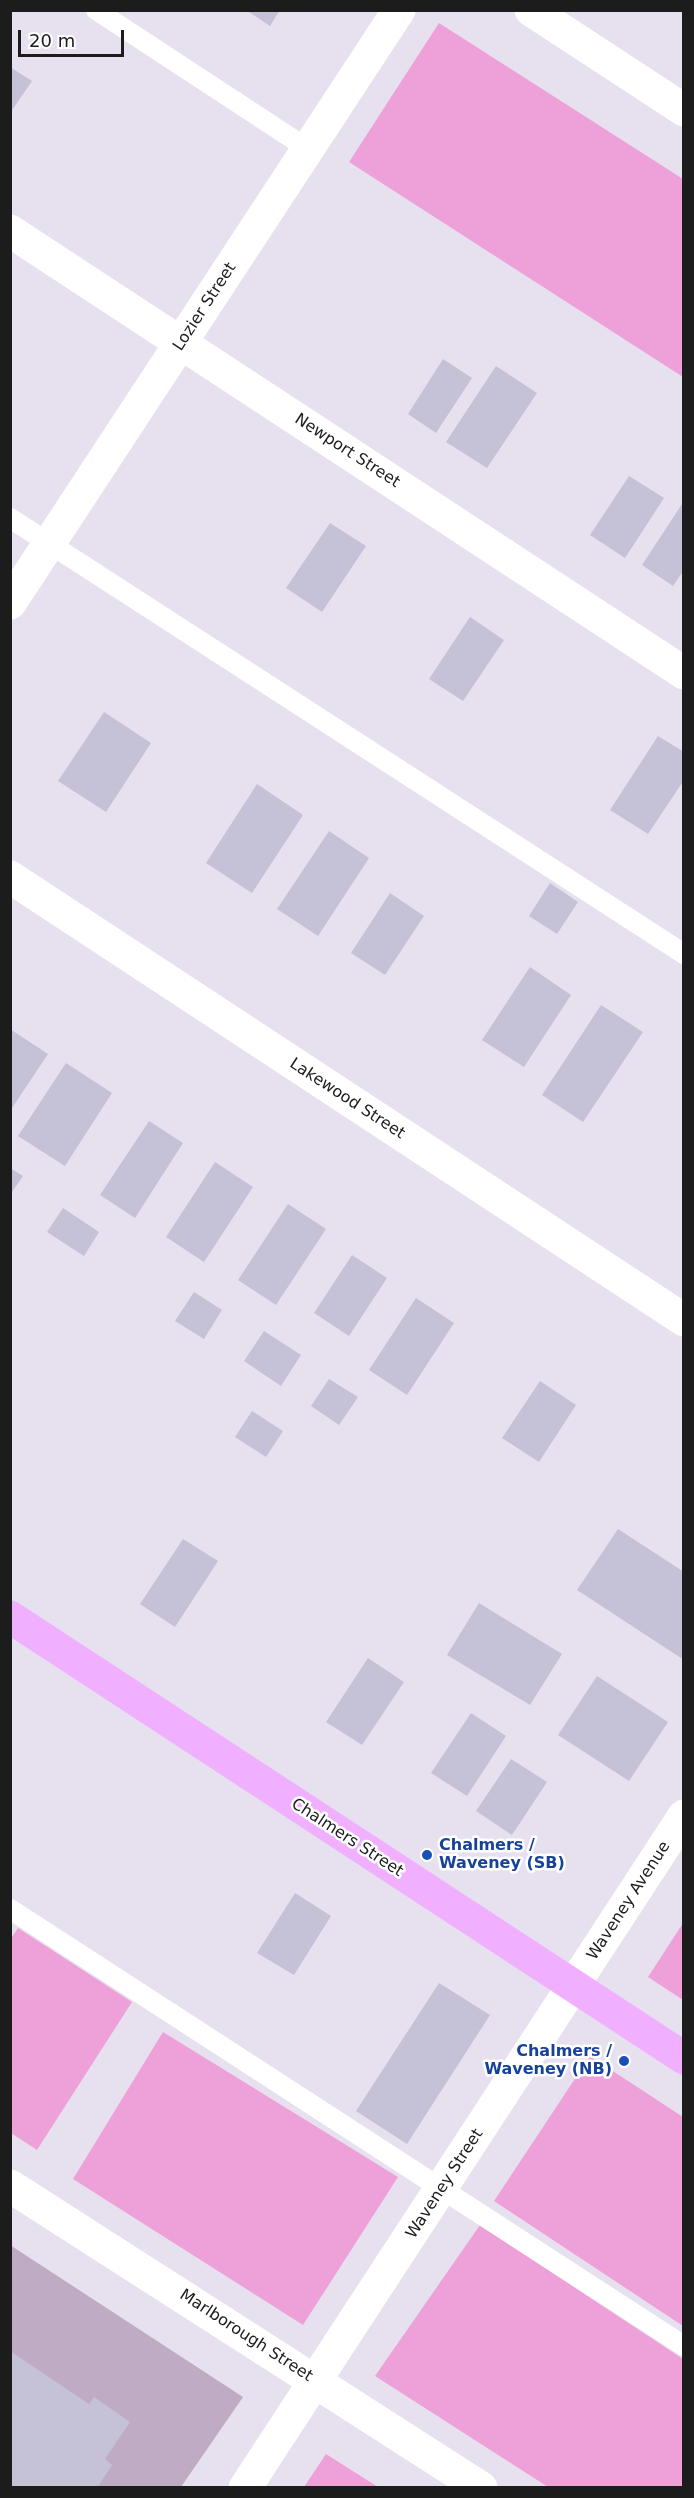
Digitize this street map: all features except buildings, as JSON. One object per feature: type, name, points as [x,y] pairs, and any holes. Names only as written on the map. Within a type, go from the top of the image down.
[{"type":"street","name":"Lozier Street","points":[[10,603],[399,10]]},
{"type":"street","points":[[531,10],[684,110]]},
{"type":"street","name":"Newport Street","points":[[10,231],[684,673]]},
{"type":"street","name":"Lakewood Street","points":[[10,877],[684,1320]]},
{"type":"street","name":"Chalmers Street","points":[[10,1617],[684,2058]]},
{"type":"street","name":"Waveney Avenue","points":[[574,1986],[684,1816]]},
{"type":"street","name":"Waveney Street","points":[[316,2381],[574,1986]]},
{"type":"street","name":"Marlborough Street","points":[[10,2186],[481,2487]]},
{"type":"street","points":[[245,2487],[316,2381]]},
{"type":"lane","points":[[96,10],[308,149]]},
{"type":"lane","points":[[10,518],[684,954]]},
{"type":"lane","points":[[10,1909],[684,2346]]},
{"type":"shaded area","points":[[439,23],[683,179],[683,377],[349,162]]},
{"type":"shaded area","points":[[683,1923],[683,2000],[648,1977]]},
{"type":"shaded area","points":[[18,1928],[132,2002],[37,2150],[11,2133],[10,1940]]},
{"type":"shaded area","points":[[163,2032],[398,2177],[303,2325],[73,2179]]},
{"type":"shaded area","points":[[590,2056],[683,2117],[683,2326],[494,2201]]},
{"type":"shaded area","points":[[480,2225],[683,2359],[683,2487],[548,2487],[375,2376]]},
{"type":"shaded area","points":[[10,2245],[243,2397],[181,2487],[11,2487]]},
{"type":"shaded area","points":[[326,2454],[378,2487],[304,2487]]},
{"type":"place","name":"Chalmers / Waveney (SB)","points":[[427,1855]]},
{"type":"place","name":"Chalmers / Waveney (NB)","points":[[624,2061]]}]
